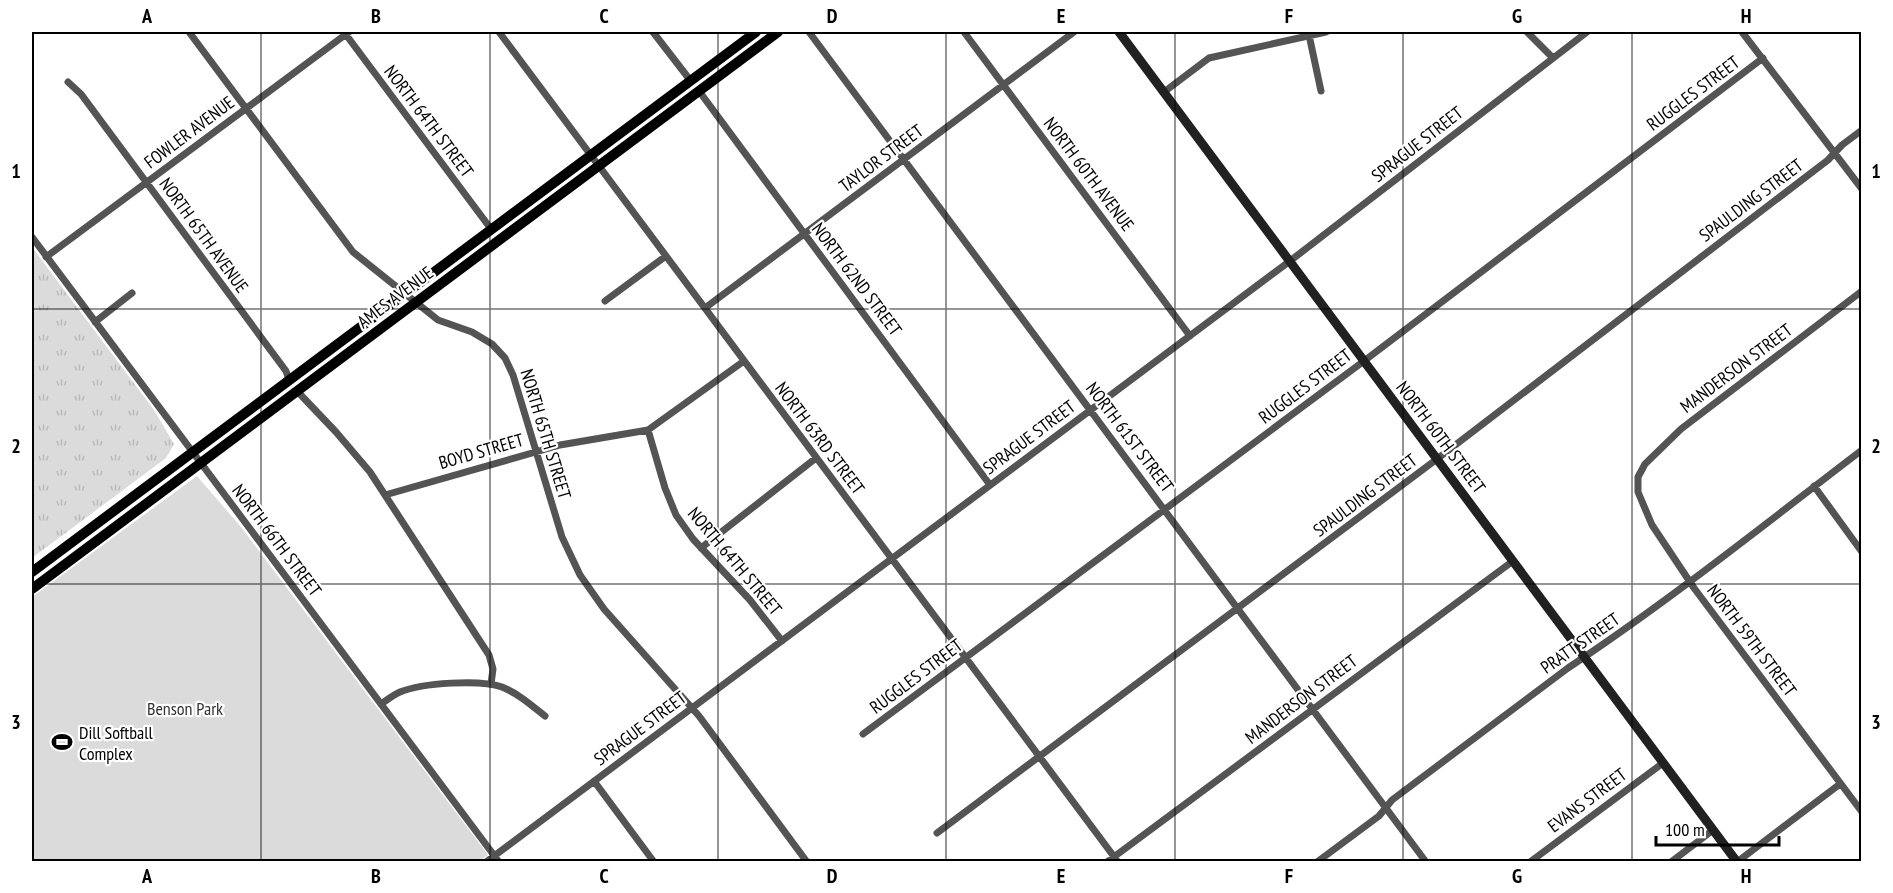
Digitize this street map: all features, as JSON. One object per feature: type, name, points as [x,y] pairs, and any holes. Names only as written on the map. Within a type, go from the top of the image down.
[{"type":"main road","name":"AMES AVENUE","points":[[32,572],[756,32]]},
{"type":"main road","name":"AMES AVENUE","points":[[32,589],[778,32]]},
{"type":"main road","name":"NORTH 60TH STREET","points":[[1119,32],[1737,861]]},
{"type":"street","name":"NORTH 65TH STREET","points":[[189,32],[353,252],[438,320],[485,339],[505,358],[513,375],[562,537],[580,575],[604,609],[692,708],[807,861]]},
{"type":"street","name":"FOWLER AVENUE","points":[[46,257],[346,32]]},
{"type":"street","name":"NORTH 64TH STREET","points":[[346,32],[491,229]]},
{"type":"street","name":"NORTH 63RD STREET","points":[[499,32],[1116,859]]},
{"type":"street","points":[[653,32],[690,80]]},
{"type":"street","name":"NORTH 61ST STREET","points":[[809,32],[1426,861]]},
{"type":"street","name":"NORTH 60TH AVENUE","points":[[964,32],[1190,336]]},
{"type":"street","name":"TAYLOR STREET","points":[[705,308],[1074,32]]},
{"type":"street","points":[[1164,92],[1209,58],[1326,32]]},
{"type":"street","points":[[1527,32],[1553,58]]},
{"type":"street","name":"SPRAGUE STREET","points":[[486,861],[496,858],[594,781],[1290,261],[1587,32]]},
{"type":"street","points":[[1742,32],[1862,189]]},
{"type":"street","points":[[1309,35],[1321,91]]},
{"type":"street","name":"RUGGLES STREET","points":[[863,734],[1364,361],[1763,58]]},
{"type":"street","name":"NORTH 65TH AVENUE","points":[[68,82],[81,94],[286,371],[289,380]]},
{"type":"street","name":"NORTH 62ND STREET","points":[[699,91],[990,485]]},
{"type":"street","name":"SPAULDING STREET","points":[[938,832],[1437,459],[1828,160],[1862,130]]},
{"type":"street","name":"NORTH 66TH STREET","points":[[32,237],[496,858]]},
{"type":"street","points":[[605,301],[666,256]]},
{"type":"street","name":"MANDERSON STREET","points":[[1638,477],[1645,464],[1681,429],[1862,291]]},
{"type":"street","points":[[95,322],[132,293]]},
{"type":"street","name":"BOYD STREET","points":[[385,495],[560,445],[648,430],[744,361]]},
{"type":"street","points":[[297,391],[359,458],[385,495],[489,655],[493,669],[491,684]]},
{"type":"street","name":"NORTH 64TH STREET","points":[[648,430],[671,505],[684,528],[750,600],[782,641]]},
{"type":"street","name":"PRATT STREET","points":[[1317,861],[1379,816],[1392,800],[1475,737],[1690,581],[1862,450]]},
{"type":"street","points":[[701,548],[816,458]]},
{"type":"street","name":"NORTH 59TH STREET","points":[[1638,477],[1638,492],[1652,525],[1690,581],[1862,812]]},
{"type":"street","points":[[1814,486],[1862,552]]},
{"type":"street","name":"MANDERSON STREET","points":[[1107,861],[1116,859],[1513,561]]},
{"type":"street","points":[[381,704],[395,694],[410,689],[472,681],[491,684],[515,693],[545,717]]},
{"type":"street","name":"EVANS STREET","points":[[1530,861],[1663,763]]},
{"type":"street","points":[[594,781],[654,861]]},
{"type":"street","points":[[1737,861],[1840,784]]},
{"type":"street","points":[[1671,861],[1713,830]]},
{"type":"green space","points":[[32,247],[154,410],[174,444],[166,458],[32,558]]},
{"type":"green space","name":"Benson Park","points":[[197,476],[241,527],[488,855],[479,861],[32,861],[32,597]]},
{"type":"place","name":"Dill Softball Complex","points":[[62,742]]}]
